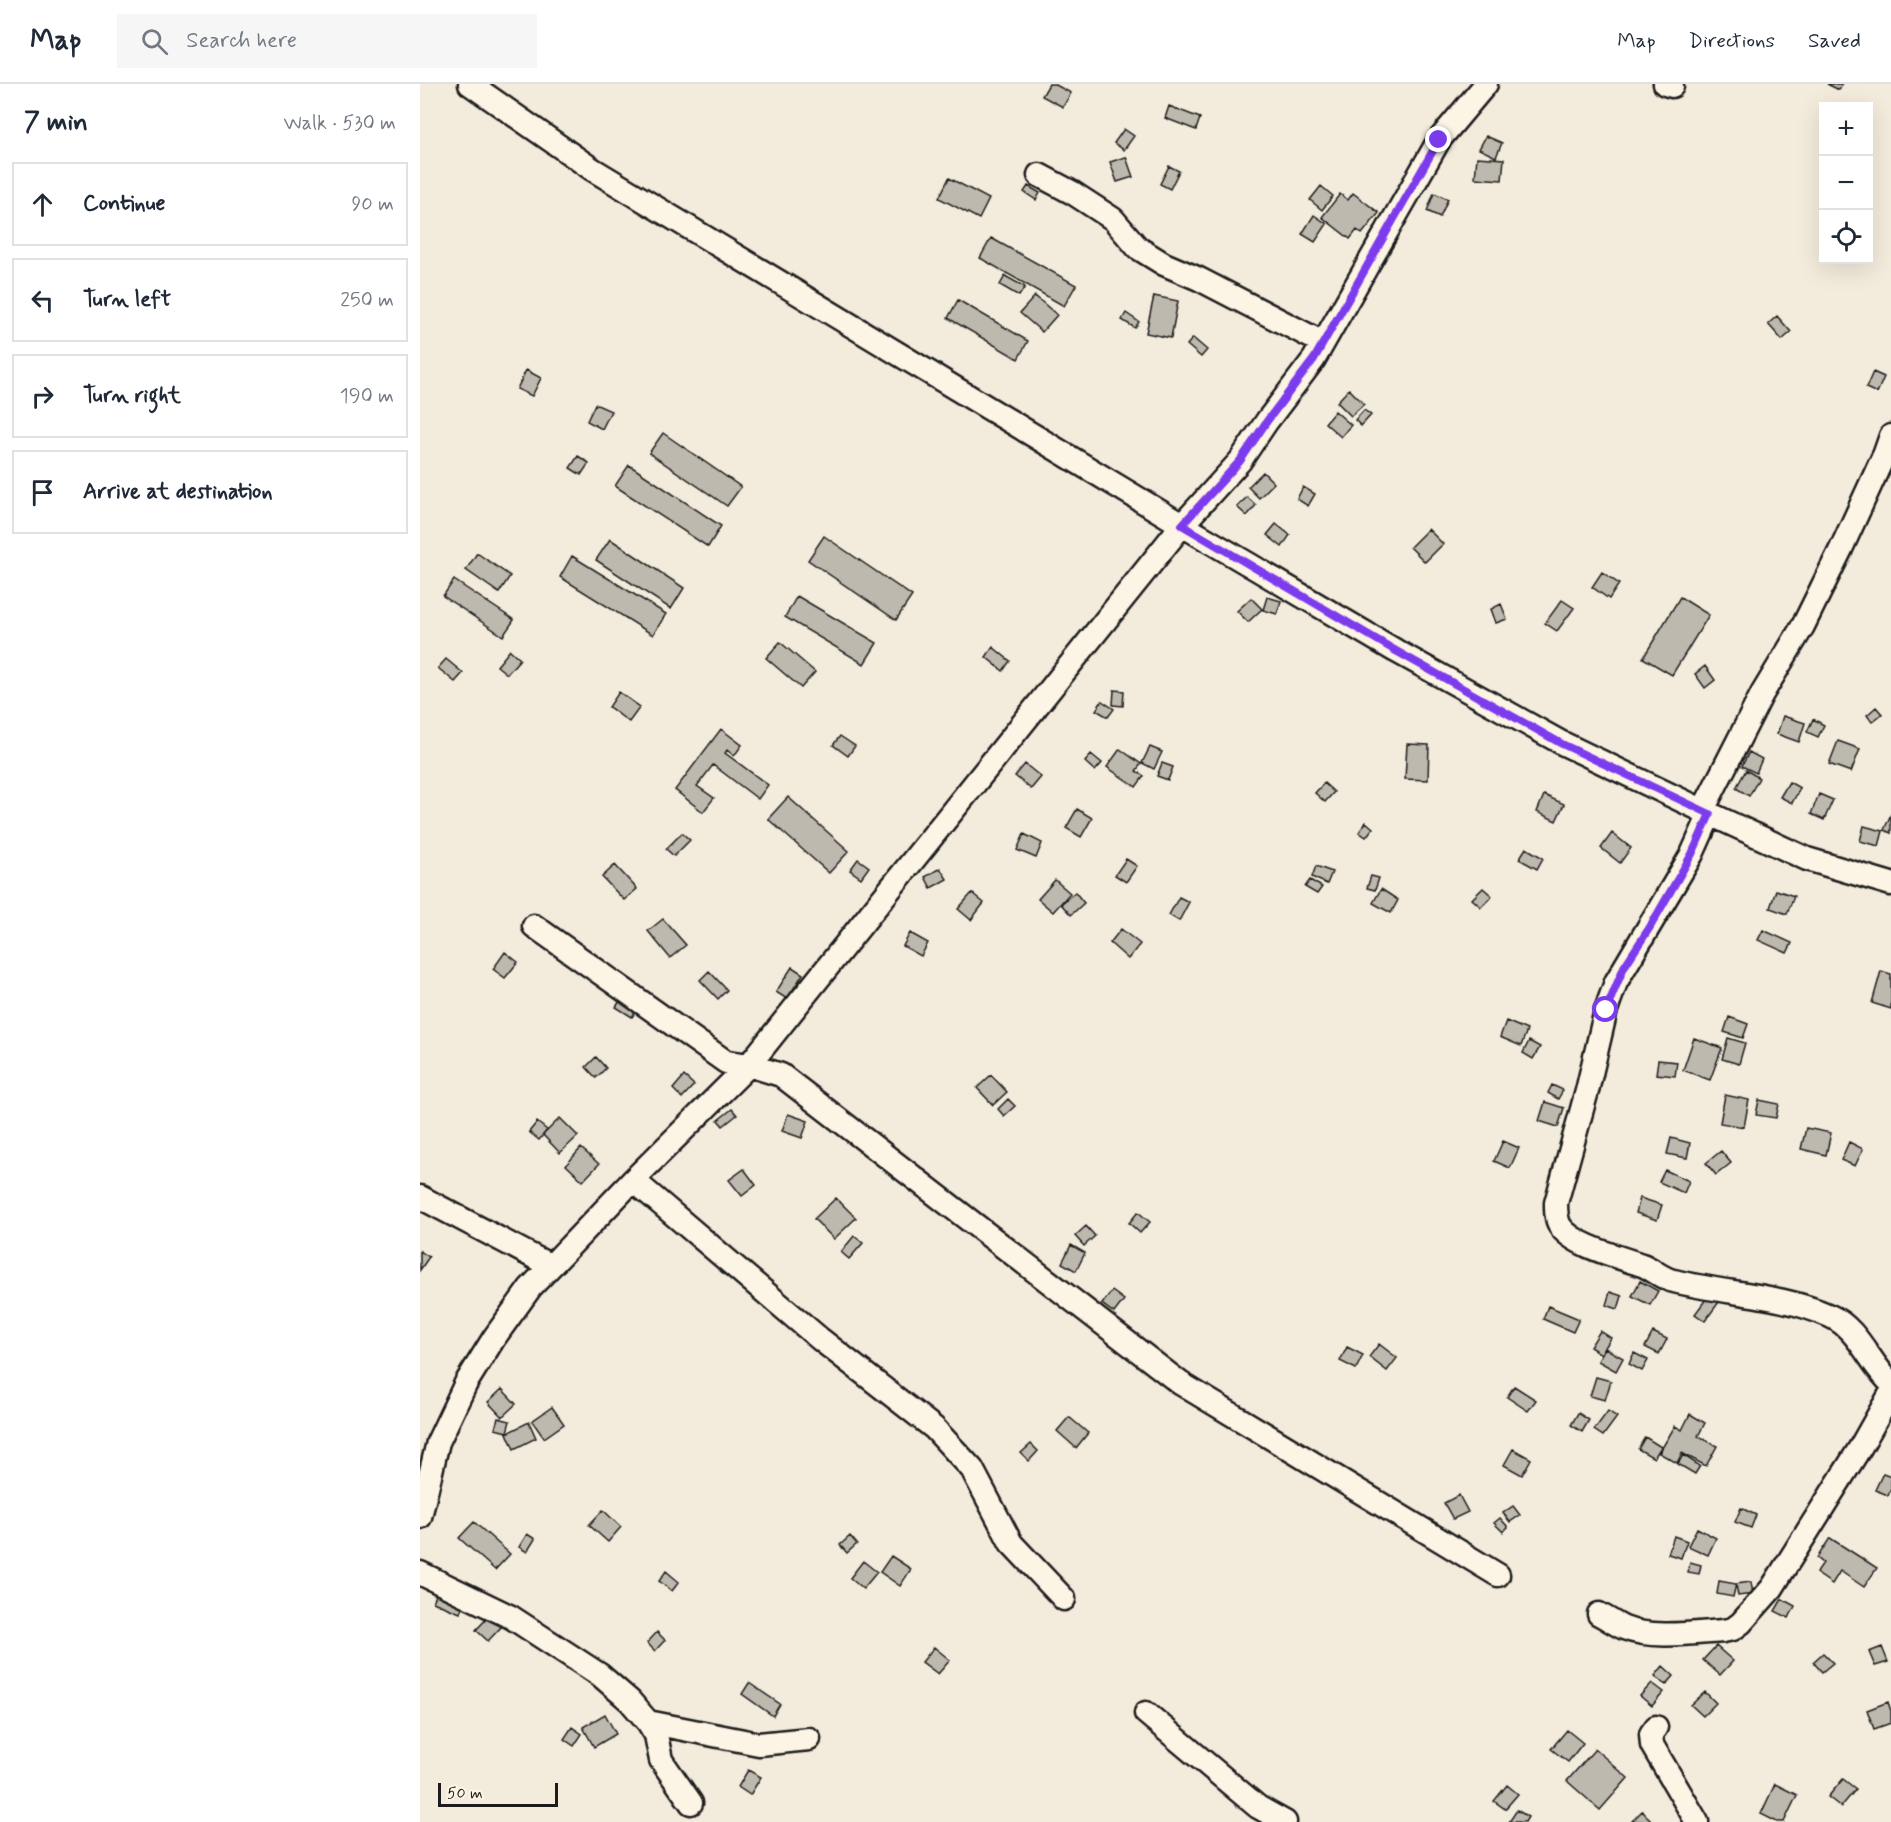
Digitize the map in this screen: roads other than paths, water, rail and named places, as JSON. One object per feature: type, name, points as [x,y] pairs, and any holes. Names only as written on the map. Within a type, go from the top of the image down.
[{"type":"street","points":[[470,84],[592,169],[1182,525],[1396,651],[1562,744],[1706,812],[1807,859],[1891,884]]},
{"type":"street","points":[[420,1517],[438,1442],[466,1383],[500,1329],[530,1288],[633,1180],[749,1065],[1182,525],[1240,461],[1323,343],[1439,140],[1486,84]]},
{"type":"street","points":[[1039,175],[1073,193],[1113,219],[1138,248],[1164,264],[1323,343]]},
{"type":"street","points":[[1891,436],[1832,569],[1803,626],[1762,694],[1706,812],[1692,854],[1616,982],[1606,1010],[1587,1091],[1556,1203],[1557,1219],[1566,1232],[1610,1256],[1646,1266],[1666,1279],[1723,1292],[1779,1299],[1830,1316],[1841,1323],[1857,1339],[1891,1383]]},
{"type":"street","points":[[534,926],[726,1062],[749,1065],[781,1075],[1180,1383],[1498,1575]]},
{"type":"street","points":[[633,1180],[820,1339],[934,1428],[972,1469],[1011,1544],[1064,1599]]},
{"type":"street","points":[[420,1197],[551,1266]]},
{"type":"street","points":[[1599,1614],[1623,1628],[1653,1634],[1723,1631],[1733,1629],[1741,1623],[1772,1588],[1860,1448],[1891,1393]]},
{"type":"street","points":[[420,1574],[511,1617],[600,1675],[630,1701],[648,1722],[656,1735],[661,1760],[691,1803]]},
{"type":"street","points":[[1146,1713],[1257,1807],[1285,1822]]},
{"type":"street","points":[[648,1722],[759,1744],[809,1739]]},
{"type":"street","points":[[1656,1727],[1651,1734],[1652,1745],[1697,1822]]}]
